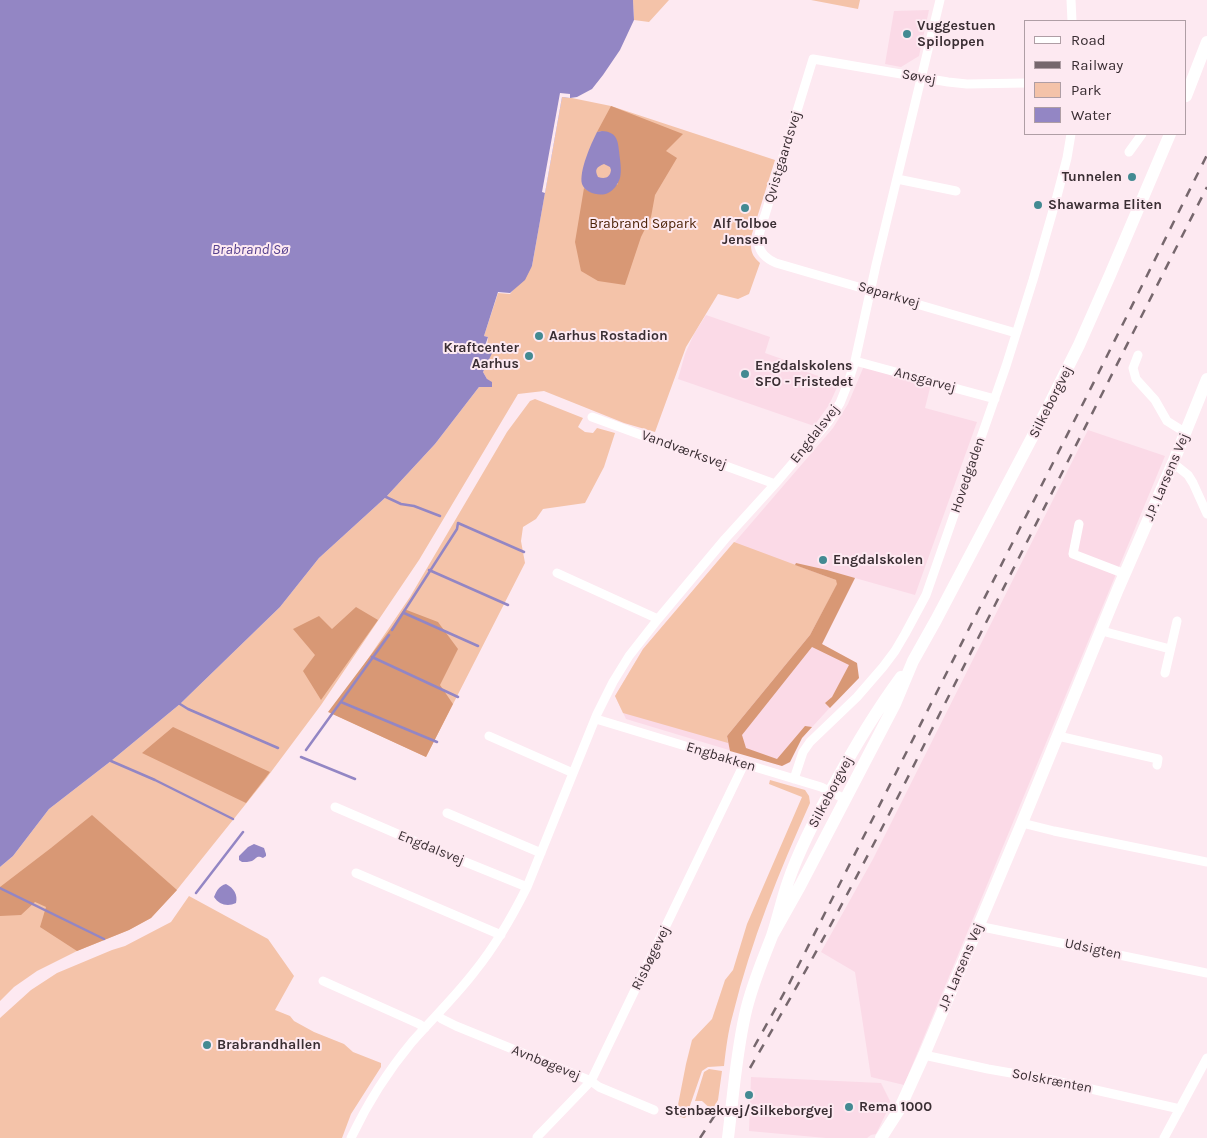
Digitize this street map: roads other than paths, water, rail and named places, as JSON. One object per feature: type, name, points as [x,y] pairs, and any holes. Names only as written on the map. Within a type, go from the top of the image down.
[{"type":"main road","points":[[1187,93],[1207,42]]},
{"type":"main road","name":"Silkeborgvej","points":[[773,934],[895,704],[913,661],[1005,491],[1075,353],[1170,135]]},
{"type":"main road","name":"J.P. Larsens Vej","points":[[881,1138],[899,1110],[924,1055],[1207,379]]},
{"type":"main road","name":"Silkeborgvej","points":[[728,1138],[739,1043],[745,1013],[773,934],[788,881],[805,841],[830,791],[885,699],[913,661]]},
{"type":"main road","name":"J.P. Larsens Vej","points":[[892,1138],[899,1110]]},
{"type":"street","name":"Engdalsvej","points":[[351,1138],[383,1082],[403,1054],[475,972],[501,935],[527,887],[596,719],[613,682],[625,662],[658,619],[828,422],[842,396],[855,361],[870,290],[940,0]]},
{"type":"street","points":[[1071,0],[1072,20]]},
{"type":"street","name":"Søvej","points":[[813,59],[967,84],[1024,83]]},
{"type":"street","name":"Qvistgaardsvej","points":[[763,255],[759,250],[759,234],[813,59]]},
{"type":"street","name":"Hovedgaden","points":[[794,779],[803,752],[810,742],[857,697],[883,667],[895,651],[926,595],[995,399],[1033,280],[1067,158],[1071,135]]},
{"type":"street","points":[[1129,152],[1141,135]]},
{"type":"street","points":[[897,179],[956,191]]},
{"type":"street","name":"Søparkvej","points":[[763,255],[776,263],[1016,333]]},
{"type":"street","points":[[1138,355],[1133,368],[1136,379],[1155,400],[1167,421],[1186,433]]},
{"type":"street","name":"Ansgarvej","points":[[855,361],[995,399]]},
{"type":"street","name":"Vandværksvej","points":[[592,417],[775,484]]},
{"type":"street","points":[[1173,463],[1188,475],[1207,514]]},
{"type":"street","points":[[1080,524],[1073,554],[1125,574]]},
{"type":"street","points":[[558,573],[658,619]]},
{"type":"street","points":[[1165,673],[1177,621]]},
{"type":"street","points":[[1102,631],[1170,650]]},
{"type":"street","name":"Engbakken","points":[[596,719],[821,787],[845,799]]},
{"type":"street","points":[[489,736],[573,773]]},
{"type":"street","points":[[1058,736],[1158,759],[1157,765]]},
{"type":"street","name":"Risbøgevej","points":[[537,1137],[591,1082],[744,764]]},
{"type":"street","name":"Engdalsvej","points":[[335,807],[527,887]]},
{"type":"street","points":[[447,813],[541,853]]},
{"type":"street","points":[[1022,823],[1207,862]]},
{"type":"street","points":[[356,873],[501,935]]},
{"type":"street","name":"Udsigten","points":[[978,926],[1207,973]]},
{"type":"street","points":[[323,981],[425,1028]]},
{"type":"street","name":"Avnbøgevej","points":[[437,1014],[442,1019],[456,1026],[654,1110]]},
{"type":"street","name":"Solskrænten","points":[[924,1055],[1180,1108]]},
{"type":"street","points":[[1164,1138],[1207,1058]]},
{"type":"water","name":"Brabrand Sø","points":[[0,0],[633,0],[634,20],[620,50],[592,89],[577,97],[562,97],[532,266],[525,280],[510,293],[498,292],[484,336],[488,337],[485,346],[494,349],[483,372],[487,379],[492,382],[492,387],[479,387],[435,444],[386,497],[319,558],[280,607],[180,704],[49,809],[13,856],[0,867]]},
{"type":"water","points":[[602,131],[615,136],[618,143],[621,165],[620,178],[617,185],[610,192],[601,195],[586,190],[582,184],[582,172],[586,158],[597,132]],"holes":[[[604,164],[610,167],[611,170],[608,176],[605,178],[598,177],[596,172],[598,167]]]},
{"type":"water","points":[[254,844],[264,848],[266,856],[263,858],[258,857],[250,862],[239,860],[239,856]]},
{"type":"water","points":[[226,884],[235,892],[236,903],[224,905],[214,897],[218,889]]},
{"type":"waterway","points":[[386,497],[401,504],[414,506],[440,516]]},
{"type":"waterway","points":[[392,630],[457,529],[458,523],[524,552]]},
{"type":"waterway","points":[[429,570],[508,605]]},
{"type":"waterway","points":[[404,613],[478,646]]},
{"type":"waterway","points":[[306,750],[389,635]]},
{"type":"waterway","points":[[372,657],[458,697]]},
{"type":"waterway","points":[[341,702],[437,742]]},
{"type":"waterway","points":[[180,704],[278,748]]},
{"type":"waterway","points":[[301,757],[355,779]]},
{"type":"waterway","points":[[111,761],[155,780],[233,819]]},
{"type":"waterway","points":[[196,893],[243,832]]},
{"type":"waterway","points":[[0,888],[104,939]]},
{"type":"railway","points":[[754,1047],[788,986],[1207,155]]},
{"type":"railway","points":[[750,1068],[820,945],[886,819],[1207,187]]},
{"type":"railway","points":[[700,1138],[715,1115]]},
{"type":"place","name":"Vuggestuen Spiloppen","points":[[907,34]]},
{"type":"place","name":"Tunnelen","points":[[1132,177]]},
{"type":"place","name":"Shawarma Eliten","points":[[1038,205]]},
{"type":"place","name":"Alf Tolboe Jensen","points":[[745,208]]},
{"type":"place","name":"Aarhus Rostadion","points":[[539,336]]},
{"type":"place","name":"Kraftcenter Aarhus","points":[[529,356]]},
{"type":"place","name":"Engdalskolens SFO - Fristedet","points":[[745,374]]},
{"type":"place","name":"Engdalskolen","points":[[823,560]]},
{"type":"place","name":"Brabrandhallen","points":[[207,1045]]},
{"type":"place","name":"Stenbækvej/Silkeborgvej","points":[[749,1095]]},
{"type":"place","name":"Rema 1000","points":[[849,1107]]},
{"type":"park label","name":"Brabrand Søpark","points":[[643,224]]}]
